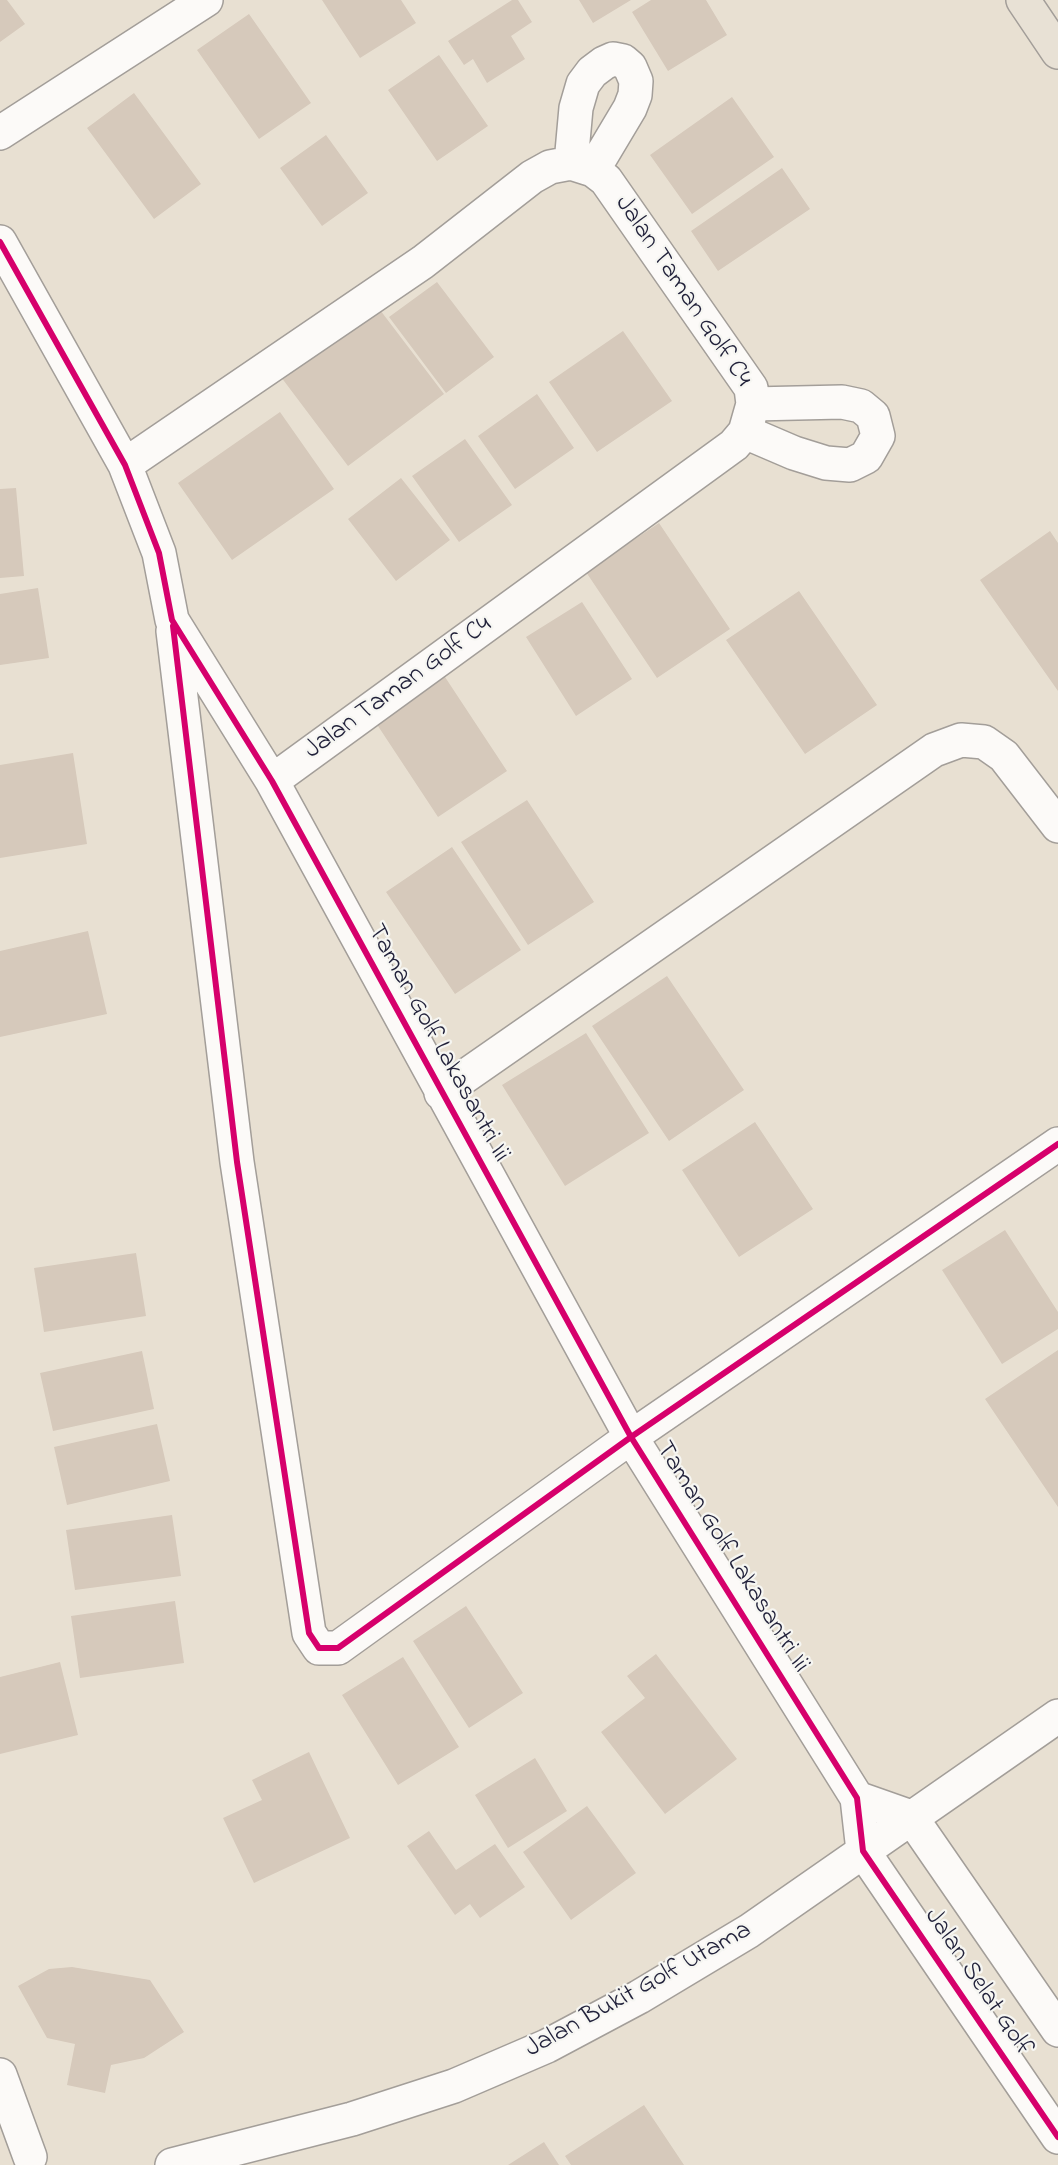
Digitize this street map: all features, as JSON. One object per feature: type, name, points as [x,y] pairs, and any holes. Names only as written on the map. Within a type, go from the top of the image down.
[{"type":"main road","points":[[1023,0],[1058,51]]},
{"type":"street","points":[[0,133],[206,0]]},
{"type":"street","name":"Jalan Taman Golf C4","points":[[125,465],[423,262],[532,177],[550,167],[582,167],[606,180],[751,388],[749,418],[734,445],[272,781]]},
{"type":"street","name":"Taman Golf Lakasantri Iii","points":[[0,242],[125,465],[159,553],[172,620],[272,781],[631,1437],[857,1798],[863,1851]]},
{"type":"street","points":[[172,620],[237,1162],[309,1633],[319,1648],[338,1648],[631,1437],[1058,1144]]},
{"type":"street","points":[[441,1093],[934,750],[961,740],[984,742],[1004,756],[1058,826]]},
{"type":"street","name":"Jalan Bukit Golf Utama","points":[[172,2165],[364,2115],[454,2086],[548,2046],[639,1997],[749,1931],[911,1816],[1058,1716]]},
{"type":"street","points":[[857,1798],[911,1816]]},
{"type":"street","name":"Jalan Selat Golf","points":[[911,1816],[1058,2030]]},
{"type":"street","name":"Jalan Selat Golf","points":[[863,1851],[1058,2137]]},
{"type":"street","points":[[0,2075],[22,2156]]},
{"type":"building","points":[[0,0],[7,0],[25,24],[0,42]]},
{"type":"building","points":[[322,0],[401,0],[416,23],[360,58]]},
{"type":"building","points":[[512,0],[518,0],[532,22],[511,36],[525,59],[487,83],[473,59],[464,65],[448,41]]},
{"type":"building","points":[[579,0],[631,0],[593,23]]},
{"type":"building","points":[[651,0],[706,0],[727,35],[668,71],[632,12]]},
{"type":"building","points":[[249,14],[311,103],[259,139],[197,50]]},
{"type":"building","points":[[439,55],[488,126],[437,161],[388,90]]},
{"type":"building","points":[[134,93],[201,184],[154,219],[87,128]]},
{"type":"building","points":[[732,97],[774,157],[692,214],[650,155]]},
{"type":"building","points":[[326,135],[368,193],[322,226],[280,168]]},
{"type":"building","points":[[782,168],[810,209],[718,271],[691,231]]},
{"type":"building","points":[[437,282],[494,357],[446,393],[389,317]]},
{"type":"building","points":[[374,302],[444,394],[348,466],[278,373]]},
{"type":"building","points":[[623,331],[672,401],[597,452],[549,382]]},
{"type":"building","points":[[537,394],[574,448],[515,489],[478,436]]},
{"type":"building","points":[[280,412],[334,489],[232,560],[178,483]]},
{"type":"building","points":[[465,439],[512,505],[459,542],[412,476]]},
{"type":"building","points":[[401,478],[450,540],[396,581],[348,519]]},
{"type":"building","points":[[16,488],[24,576],[0,578],[0,489]]},
{"type":"building","points":[[659,523],[730,629],[657,678],[586,572]]},
{"type":"building","points":[[1050,531],[1058,543],[1058,691],[980,580]]},
{"type":"building","points":[[38,588],[49,658],[0,665],[0,594]]},
{"type":"building","points":[[799,591],[877,705],[805,754],[726,640]]},
{"type":"building","points":[[582,602],[632,679],[576,716],[526,637]]},
{"type":"building","points":[[445,677],[507,771],[438,817],[376,723]]},
{"type":"building","points":[[73,753],[87,844],[0,858],[0,765]]},
{"type":"building","points":[[527,800],[594,902],[528,945],[461,842]]},
{"type":"building","points":[[452,847],[521,950],[455,994],[386,892]]},
{"type":"building","points":[[88,931],[107,1014],[0,1037],[0,951]]},
{"type":"building","points":[[667,976],[744,1090],[669,1141],[592,1026]]},
{"type":"building","points":[[586,1033],[649,1133],[565,1186],[502,1085]]},
{"type":"building","points":[[755,1122],[813,1209],[739,1257],[682,1170]]},
{"type":"building","points":[[1005,1230],[1058,1312],[1058,1329],[1002,1364],[942,1270]]},
{"type":"building","points":[[136,1253],[146,1316],[44,1332],[34,1268]]},
{"type":"building","points":[[1058,1350],[1058,1507],[985,1399]]},
{"type":"building","points":[[142,1351],[154,1409],[53,1431],[40,1373]]},
{"type":"building","points":[[157,1424],[170,1481],[67,1505],[54,1447]]},
{"type":"building","points":[[172,1515],[181,1576],[75,1590],[66,1530]]},
{"type":"building","points":[[175,1601],[184,1663],[80,1678],[71,1616]]},
{"type":"building","points":[[466,1606],[523,1693],[469,1728],[413,1641]]},
{"type":"building","points":[[656,1654],[737,1759],[665,1814],[601,1732],[645,1698],[627,1676]]},
{"type":"building","points":[[403,1657],[459,1747],[398,1785],[342,1695]]},
{"type":"building","points":[[60,1662],[78,1735],[0,1754],[0,1677]]},
{"type":"building","points":[[309,1752],[350,1838],[254,1883],[223,1818],[262,1800],[252,1780]]},
{"type":"building","points":[[535,1758],[567,1811],[508,1848],[475,1795]]},
{"type":"building","points":[[587,1806],[636,1873],[571,1920],[523,1852]]},
{"type":"building","points":[[429,1831],[456,1870],[495,1844],[525,1887],[480,1918],[470,1904],[455,1915],[407,1846]]},
{"type":"building","points":[[72,1967],[150,1980],[184,2032],[144,2058],[111,2065],[105,2093],[67,2085],[75,2044],[47,2038],[18,1986],[49,1969]]},
{"type":"building","points":[[644,2105],[684,2165],[571,2165],[565,2156]]},
{"type":"building","points":[[544,2142],[559,2165],[508,2165]]},
{"type":"cycle path","points":[[0,242],[125,465],[159,553],[172,620],[272,781],[631,1437],[857,1798],[863,1851],[1058,2137]]},
{"type":"cycle path","points":[[173,626],[237,1162],[309,1633],[319,1648],[338,1648],[631,1437],[1058,1144]]}]
